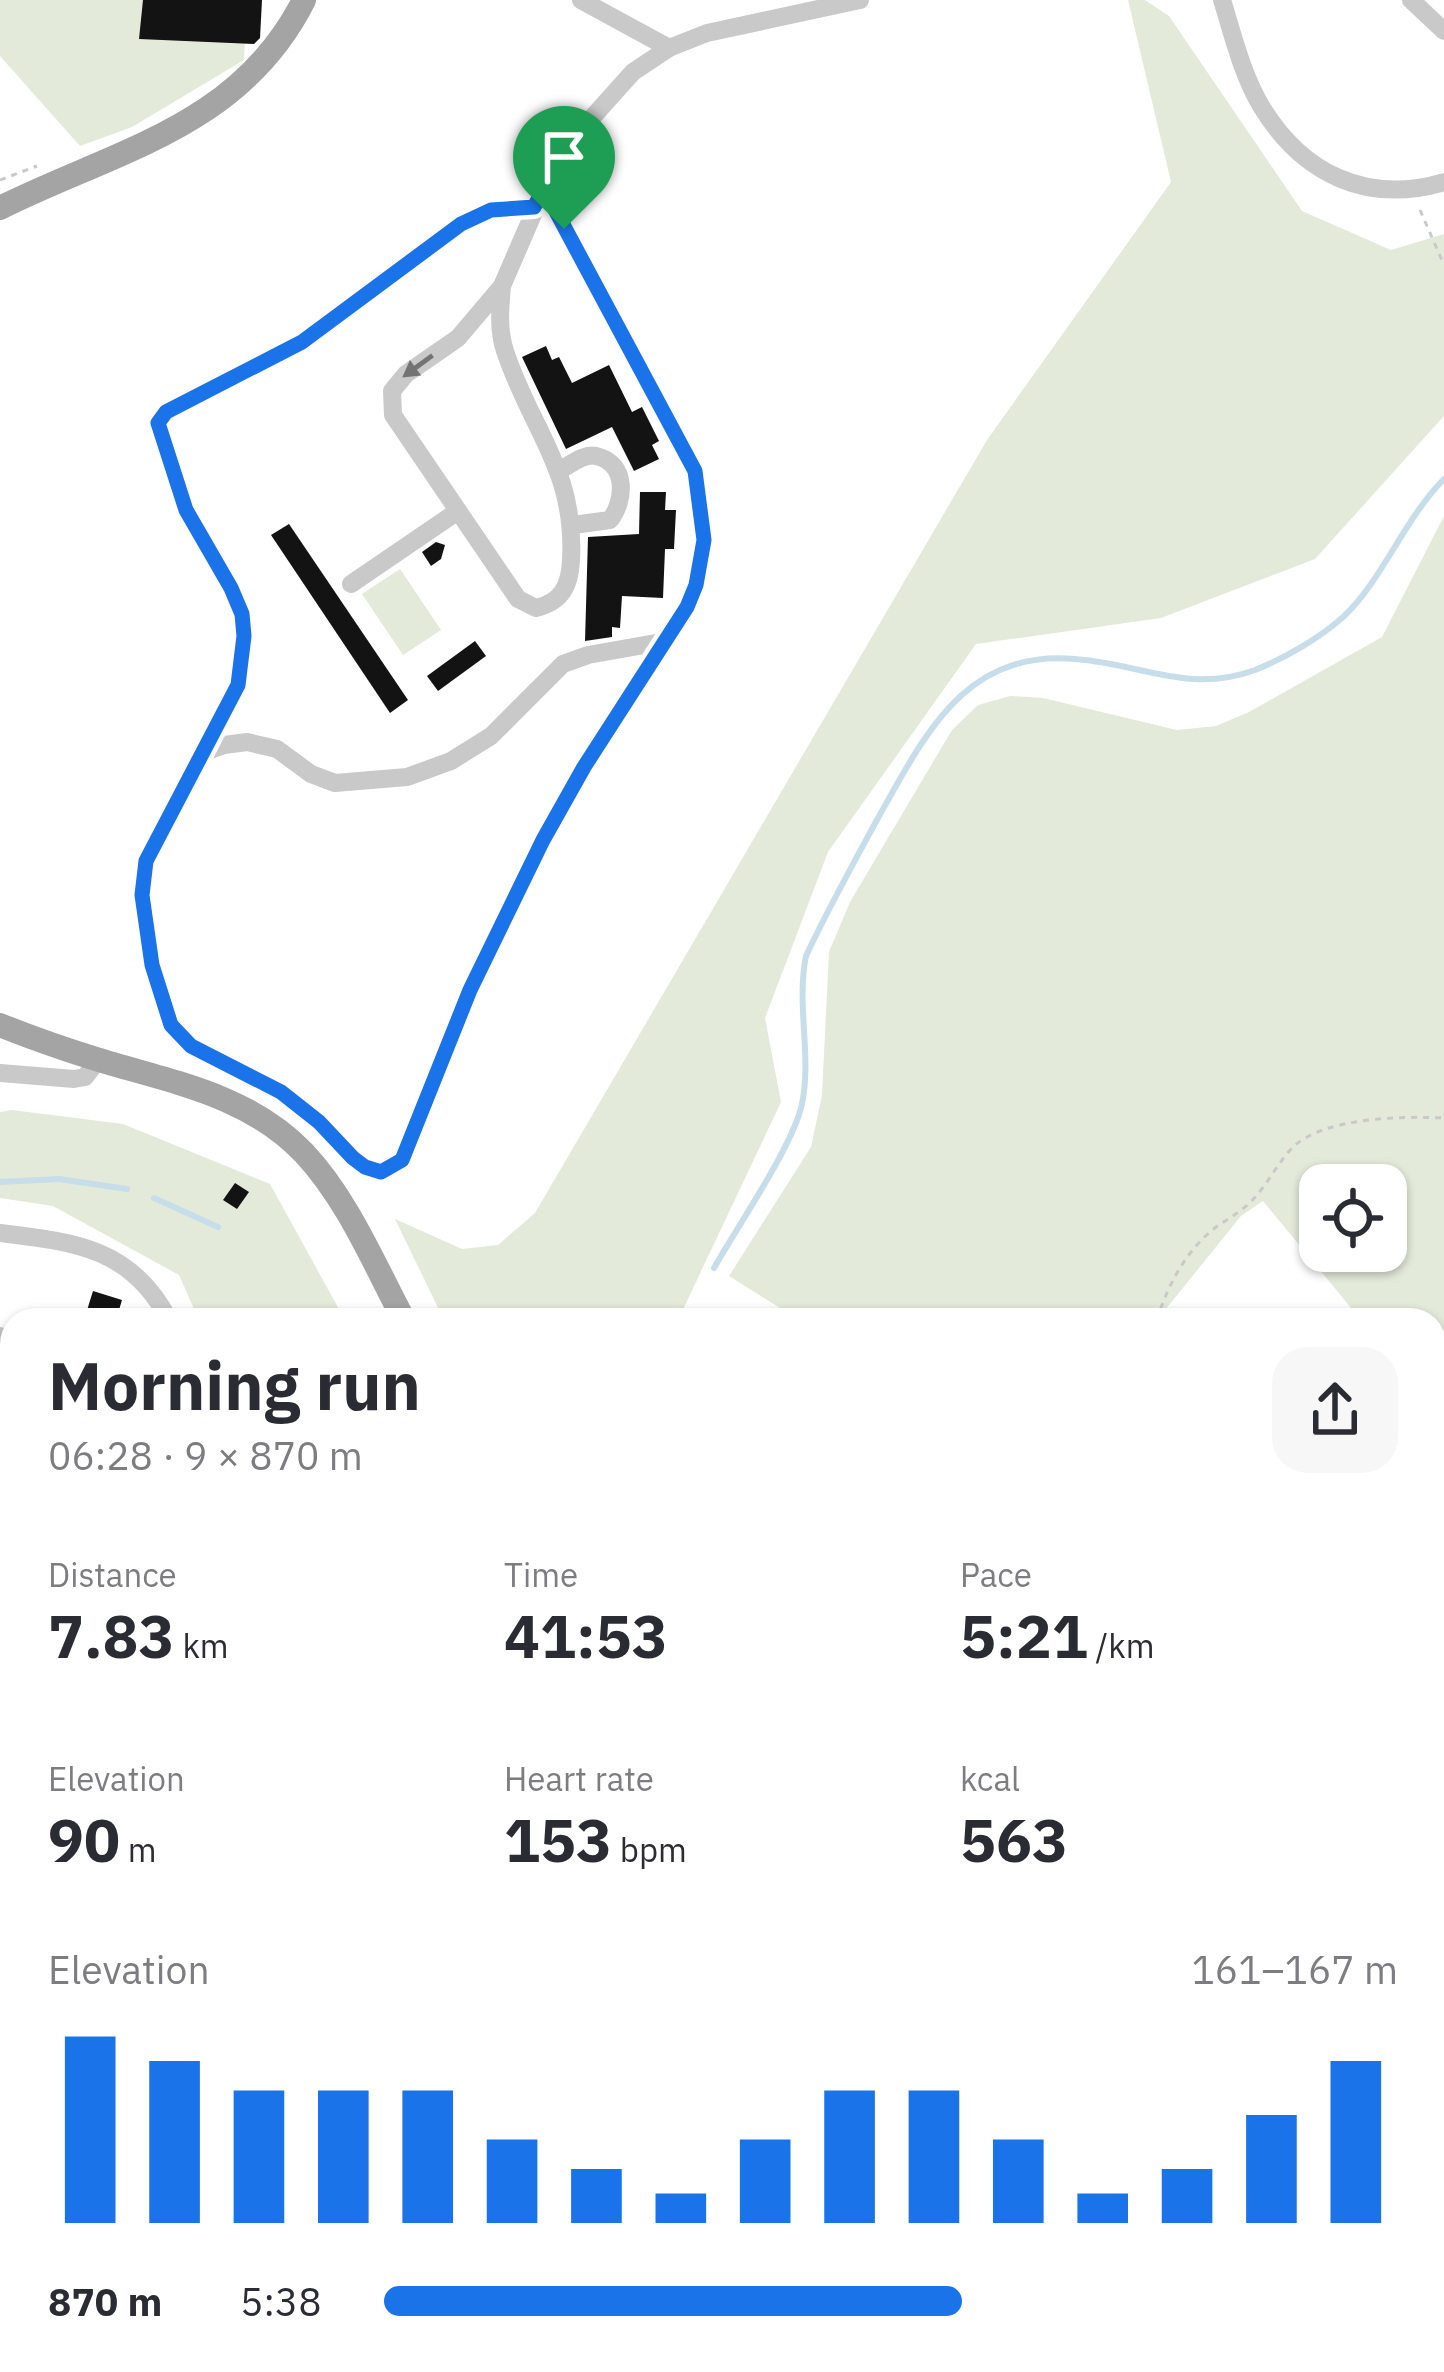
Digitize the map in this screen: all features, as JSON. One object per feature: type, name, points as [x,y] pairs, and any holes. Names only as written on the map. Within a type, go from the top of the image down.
[{"type":"main road","points":[[0,208],[152,142],[209,109],[258,69],[304,0]]},
{"type":"main road","points":[[0,1025],[215,1094],[282,1133],[317,1168],[349,1216],[398,1308]]},
{"type":"street","points":[[581,0],[669,48]]},
{"type":"street","points":[[502,286],[500,320],[506,354],[560,470],[573,525],[569,582],[555,600],[536,608],[518,599],[393,415],[390,402],[398,381],[458,338],[502,286],[539,198],[608,97],[633,72],[669,48],[741,24],[860,0]]},
{"type":"street","points":[[1222,0],[1259,103],[1299,153],[1320,170],[1378,190],[1412,191],[1444,182]]},
{"type":"street","points":[[1411,0],[1444,31]]},
{"type":"street","points":[[539,198],[695,471],[704,517],[701,563],[687,607],[543,840],[470,990],[402,1160],[381,1172],[353,1158],[281,1092],[203,1054],[171,1025],[152,965],[142,877],[146,861],[238,685],[244,659],[242,614],[186,510],[158,431],[160,418],[302,342],[461,224],[491,210],[539,198]]},
{"type":"street","points":[[458,338],[484,339],[506,354]]},
{"type":"street","points":[[560,470],[594,455],[614,467],[622,489],[610,520],[573,525]]},
{"type":"street","points":[[351,584],[458,511]]},
{"type":"street","points":[[202,753],[247,742],[277,749],[310,774],[335,783],[407,777],[452,761],[491,736],[563,664],[667,641]]},
{"type":"street","points":[[0,1073],[74,1079],[85,1077],[98,1060]]},
{"type":"street","points":[[0,1233],[104,1252],[143,1282],[161,1308]]},
{"type":"path","points":[[1412,191],[1444,265]]},
{"type":"path","points":[[1161,1308],[1188,1257],[1214,1228],[1264,1189],[1295,1145],[1317,1133],[1370,1120],[1444,1118]]},
{"type":"green space","points":[[0,0],[247,0],[244,60],[132,127],[80,146],[0,56]]},
{"type":"green space","points":[[1128,0],[1145,0],[1169,16],[1302,211],[1391,250],[1444,234],[1444,416],[1315,559],[1161,618],[976,644],[828,852],[765,1018],[781,1102],[684,1308],[438,1308],[395,1219],[462,1249],[498,1245],[535,1213],[987,440],[1171,182]]},
{"type":"green space","points":[[1444,516],[1444,1308],[1351,1308],[1321,1272],[1407,1272],[1407,1164],[1299,1164],[1299,1245],[1263,1201],[1241,1216],[1167,1308],[780,1308],[729,1276],[811,1147],[822,1095],[829,952],[850,902],[952,730],[978,705],[1010,696],[1043,698],[1177,730],[1216,726],[1382,637]]},
{"type":"green space","points":[[400,569],[441,630],[403,655],[362,594]]},
{"type":"green space","points":[[0,1112],[123,1124],[270,1184],[338,1308],[194,1308],[179,1275],[53,1206],[0,1198]]},
{"type":"building","points":[[143,0],[262,0],[260,38],[254,44],[139,39]]},
{"type":"building","points":[[546,346],[552,360],[559,357],[572,383],[609,365],[632,412],[642,407],[659,441],[652,445],[659,459],[634,471],[612,427],[566,449],[522,357]]},
{"type":"building","points":[[640,492],[666,492],[665,510],[676,510],[674,549],[665,549],[663,598],[622,596],[620,628],[612,627],[612,637],[585,641],[588,537],[639,534]]},
{"type":"building","points":[[289,524],[408,700],[390,713],[271,535]]},
{"type":"building","points":[[436,542],[445,545],[441,559],[431,566],[422,552]]},
{"type":"building","points":[[475,641],[486,656],[438,691],[427,676]]},
{"type":"building","points":[[235,1183],[249,1192],[237,1209],[223,1200]]},
{"type":"building","points":[[93,1291],[122,1300],[120,1308],[88,1308]]},
{"type":"waterway","points":[[714,1268],[797,1121],[805,1086],[806,956],[914,754],[956,701],[981,680],[1010,666],[1044,659],[1108,663],[1190,679],[1232,676],[1266,665],[1322,633],[1356,604],[1444,479]]},
{"type":"waterway","points":[[0,1182],[59,1179],[127,1189]]},
{"type":"waterway","points":[[154,1198],[218,1227]]},
{"type":"route","points":[[544,189],[564,229],[695,471],[704,517],[701,563],[676,627],[584,767],[505,914],[402,1160],[381,1172],[353,1158],[281,1092],[191,1046],[171,1025],[152,965],[142,895],[146,861],[238,685],[244,659],[242,614],[186,510],[158,423],[166,412],[319,331],[476,216],[491,210],[534,207],[544,189]]}]
